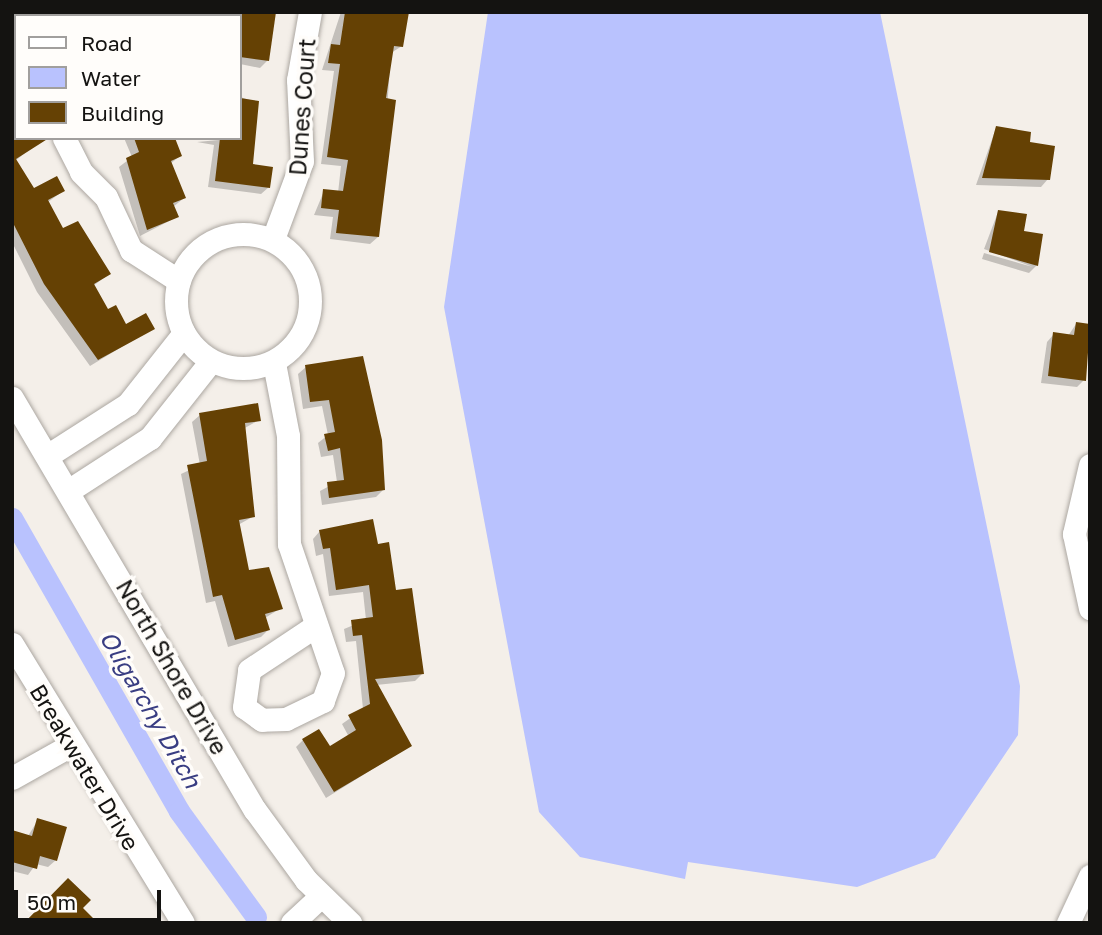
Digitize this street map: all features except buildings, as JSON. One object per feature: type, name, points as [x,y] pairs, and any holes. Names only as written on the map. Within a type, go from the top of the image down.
[{"type":"street","name":"Dunes Court","points":[[273,239],[302,161],[298,80],[310,12]]},
{"type":"street","points":[[65,140],[81,172],[106,197],[131,250],[179,281]]},
{"type":"street","points":[[239,233],[273,239],[303,267],[311,298],[306,328],[274,363],[245,370],[211,361],[190,347],[184,333],[179,281],[202,244],[239,233]]},
{"type":"street","points":[[47,456],[128,404],[184,333]]},
{"type":"street","points":[[68,491],[150,438],[211,361]]},
{"type":"street","points":[[274,363],[288,436],[289,544],[314,627]]},
{"type":"street","name":"North Shore Drive","points":[[12,398],[255,810],[320,897],[350,923]]},
{"type":"street","points":[[1090,465],[1074,534],[1090,608]]},
{"type":"street","name":"Breakwater Drive","points":[[12,644],[71,745],[183,923]]},
{"type":"street","points":[[12,778],[71,745]]},
{"type":"street","points":[[1068,923],[1090,876]]},
{"type":"street","points":[[292,923],[320,897]]},
{"type":"water","points":[[488,12],[880,12],[1020,686],[1018,735],[935,858],[857,887],[688,862],[685,879],[580,857],[539,812],[444,307]]},
{"type":"waterway","name":"Oligarchy Ditch","points":[[12,518],[179,811],[256,917]]}]
